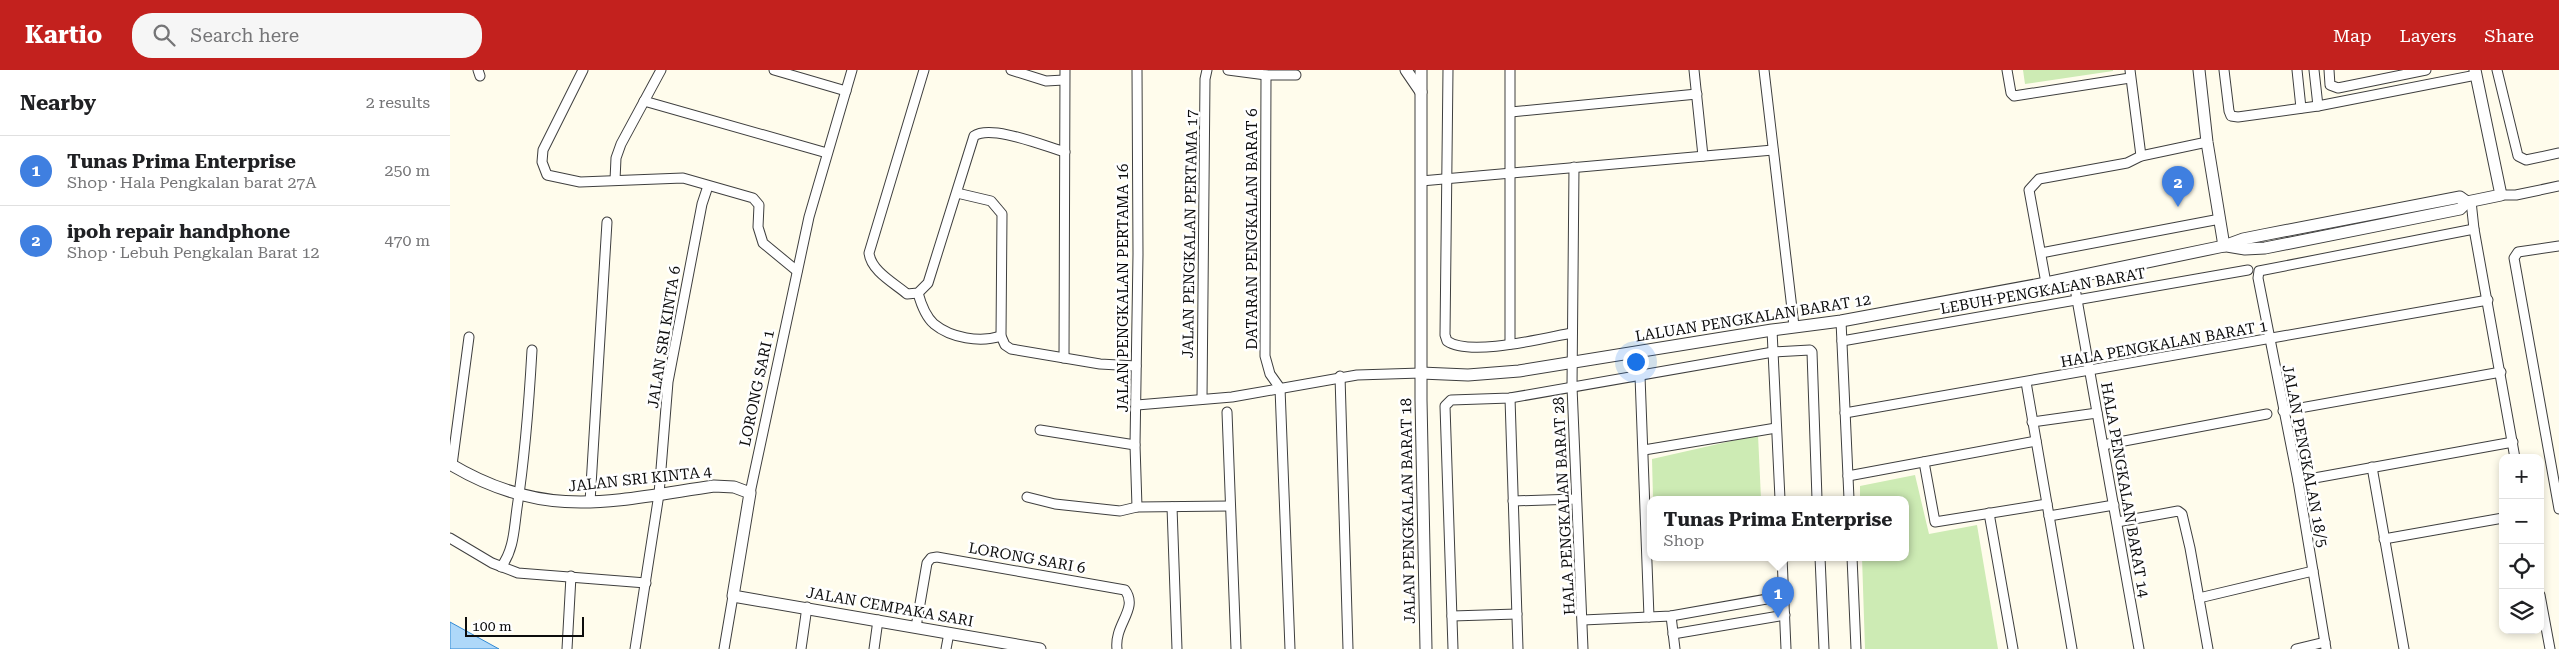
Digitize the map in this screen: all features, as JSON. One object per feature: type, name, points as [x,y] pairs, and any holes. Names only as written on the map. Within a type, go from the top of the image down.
[{"type":"street","points":[[583,70],[543,150],[541,157],[543,170],[547,175],[580,182],[683,178],[757,201],[760,211],[758,227],[763,243],[797,271]]},
{"type":"street","points":[[615,180],[616,158],[621,144],[661,70]]},
{"type":"street","points":[[774,70],[846,91]]},
{"type":"street","name":"LORONG SARI 1","points":[[724,649],[750,494],[797,271],[827,153],[852,70]]},
{"type":"street","points":[[924,70],[869,253],[870,261],[874,267],[907,294],[918,293],[928,283],[957,193],[968,150],[974,136],[979,132],[992,132],[1065,152]]},
{"type":"street","points":[[1011,70],[1046,81],[1064,80]]},
{"type":"street","points":[[1064,358],[1065,70]]},
{"type":"street","name":"JALAN PENGKALAN PERTAMA 16","points":[[1137,70],[1137,405],[1135,445],[1137,507]]},
{"type":"street","name":"JALAN PENGKALAN PERTAMA 17","points":[[1202,399],[1205,79],[1207,70]]},
{"type":"street","points":[[1228,70],[1266,75],[1296,75]]},
{"type":"street","points":[[1406,70],[1421,92]]},
{"type":"street","name":"JALAN PENGKALAN BARAT 18","points":[[1421,70],[1421,373],[1426,649]]},
{"type":"street","points":[[1448,70],[1445,335],[1447,342],[1457,346],[1494,347],[1572,333]]},
{"type":"street","points":[[1510,70],[1510,344]]},
{"type":"street","points":[[1694,70],[1703,156]]},
{"type":"street","points":[[1764,70],[1794,326]]},
{"type":"street","points":[[2007,70],[2011,93],[2014,96],[2130,74],[2141,156]]},
{"type":"street","points":[[2200,70],[2207,142],[2226,246]]},
{"type":"street","points":[[2224,70],[2231,116],[2318,106],[2476,73],[2501,195],[2516,195],[2559,186]]},
{"type":"street","points":[[2297,70],[2301,108]]},
{"type":"street","points":[[2314,70],[2318,106]]},
{"type":"street","points":[[2328,70],[2330,85],[2338,88],[2426,70]]},
{"type":"street","points":[[2497,70],[2518,156],[2526,160],[2559,153]]},
{"type":"street","name":"DATARAN PENGKALAN BARAT 6","points":[[1266,75],[1265,356],[1270,374],[1280,388],[1290,649]]},
{"type":"street","points":[[1510,112],[1697,94]]},
{"type":"street","points":[[644,101],[827,153]]},
{"type":"street","points":[[2046,283],[2030,190],[2034,182],[2039,178],[2127,163],[2141,156],[2207,142]]},
{"type":"street","points":[[1421,181],[1774,150]]},
{"type":"street","name":"HALA PENGKALAN BARAT 28","points":[[1574,167],[1572,388],[1583,649]]},
{"type":"street","name":"JALAN SRI KINTA 6","points":[[659,494],[668,382],[702,204],[708,186]]},
{"type":"street","points":[[957,193],[991,201],[1002,214],[1001,336],[1006,345],[1011,349],[1100,364],[1136,366]]},
{"type":"street","name":"LALUAN PENGKALAN BARAT 12","points":[[1137,405],[1202,399],[1280,388],[1340,376],[1408,371],[1468,375],[1519,372],[1794,326],[1841,321],[2046,283],[2226,246],[2249,237],[2460,197],[2469,201],[2501,195]]},
{"type":"street","points":[[2469,201],[2515,454]]},
{"type":"street","points":[[2041,253],[2220,219]]},
{"type":"street","points":[[590,502],[607,222]]},
{"type":"street","name":"JALAN PENGKALAN 18/5","points":[[2325,646],[2298,481],[2258,278],[2261,269],[2474,229]]},
{"type":"street","points":[[2559,246],[2518,252],[2514,258],[2559,510]]},
{"type":"street","name":"LEBUH PENGKALAN BARAT","points":[[1842,341],[2248,270]]},
{"type":"street","name":"HALA PENGKALAN BARAT 14","points":[[2073,277],[2139,649]]},
{"type":"street","points":[[918,293],[923,309],[934,324],[952,333],[975,340],[990,340],[1001,336]]},
{"type":"street","name":"HALA PENGKALAN BARAT 1","points":[[1845,413],[2488,300]]},
{"type":"street","points":[[1841,321],[1849,496]]},
{"type":"street","points":[[1772,330],[1780,496]]},
{"type":"street","points":[[451,464],[469,337]]},
{"type":"street","points":[[1453,649],[1445,406],[1451,400],[1510,398],[1773,352],[1806,349],[1812,352],[1817,496]]},
{"type":"street","points":[[501,567],[507,559],[512,546],[527,436],[532,350]]},
{"type":"street","points":[[2283,411],[2500,372]]},
{"type":"street","points":[[1340,376],[1348,649]]},
{"type":"street","points":[[1640,376],[1647,506]]},
{"type":"street","points":[[2026,382],[2072,649]]},
{"type":"street","points":[[1510,398],[1518,649]]},
{"type":"street","points":[[1226,412],[1236,649]]},
{"type":"street","points":[[2032,422],[2097,413]]},
{"type":"street","points":[[2103,445],[2267,414]]},
{"type":"street","points":[[1644,450],[1776,428]]},
{"type":"street","points":[[1040,430],[1135,445]]},
{"type":"street","points":[[1848,476],[2036,442]]},
{"type":"street","points":[[2298,481],[2513,442]]},
{"type":"street","points":[[1924,462],[1935,522],[2047,504]]},
{"type":"street","name":"JALAN SRI KINTA 4","points":[[451,464],[484,484],[519,496],[548,501],[590,502],[714,486],[734,487],[750,494]]},
{"type":"street","points":[[2372,468],[2404,649]]},
{"type":"street","points":[[635,649],[659,494]]},
{"type":"street","points":[[1027,497],[1055,504],[1120,511],[1137,507],[1230,506]]},
{"type":"street","points":[[1513,501],[1576,499]]},
{"type":"street","points":[[2049,516],[2114,505]]},
{"type":"street","points":[[1172,507],[1176,649]]},
{"type":"street","points":[[2117,522],[2178,511],[2182,514],[2208,649]]},
{"type":"street","points":[[1989,513],[2012,649]]},
{"type":"street","points":[[2384,539],[2499,519]]},
{"type":"street","points":[[450,538],[501,567],[518,573],[646,583]]},
{"type":"street","name":"LORONG SARI 6","points":[[916,627],[928,563],[931,558],[937,557],[1125,590],[1130,596],[1129,607],[1116,638],[1117,649]]},
{"type":"street","points":[[1649,561],[1649,617]]},
{"type":"street","points":[[1782,561],[1786,649]]},
{"type":"street","points":[[1820,561],[1824,649]]},
{"type":"street","points":[[1852,561],[1856,649]]},
{"type":"street","points":[[2199,598],[2313,571]]},
{"type":"street","points":[[568,649],[571,576]]},
{"type":"street","name":"JALAN CEMPAKA SARI","points":[[733,596],[807,607],[1020,647],[1040,649]]},
{"type":"street","points":[[1583,620],[1671,616],[1784,596]]},
{"type":"street","points":[[801,649],[807,607]]},
{"type":"street","points":[[1452,616],[1517,614]]},
{"type":"street","points":[[1673,634],[1785,615]]},
{"type":"street","points":[[1671,616],[1675,649]]},
{"type":"street","points":[[2544,617],[2550,649]]},
{"type":"street","points":[[874,649],[878,620]]},
{"type":"street","points":[[946,649],[949,633]]},
{"type":"street","points":[[2296,649],[2325,646]]},
{"type":"green space","points":[[2023,70],[2113,70],[2113,71],[2025,84]]},
{"type":"green space","points":[[1758,435],[1761,496],[1653,496],[1652,459]]},
{"type":"green space","points":[[1915,475],[1929,534],[1977,525],[1998,649],[1865,649],[1862,561],[1909,561],[1909,496],[1860,496],[1860,486]]},
{"type":"water","points":[[450,622],[499,649],[450,649]]},
{"type":"place","name":"ipoh repair handphone","points":[[2178,207]]},
{"type":"place","name":"Tunas Prima Enterprise","points":[[1778,618]]}]
